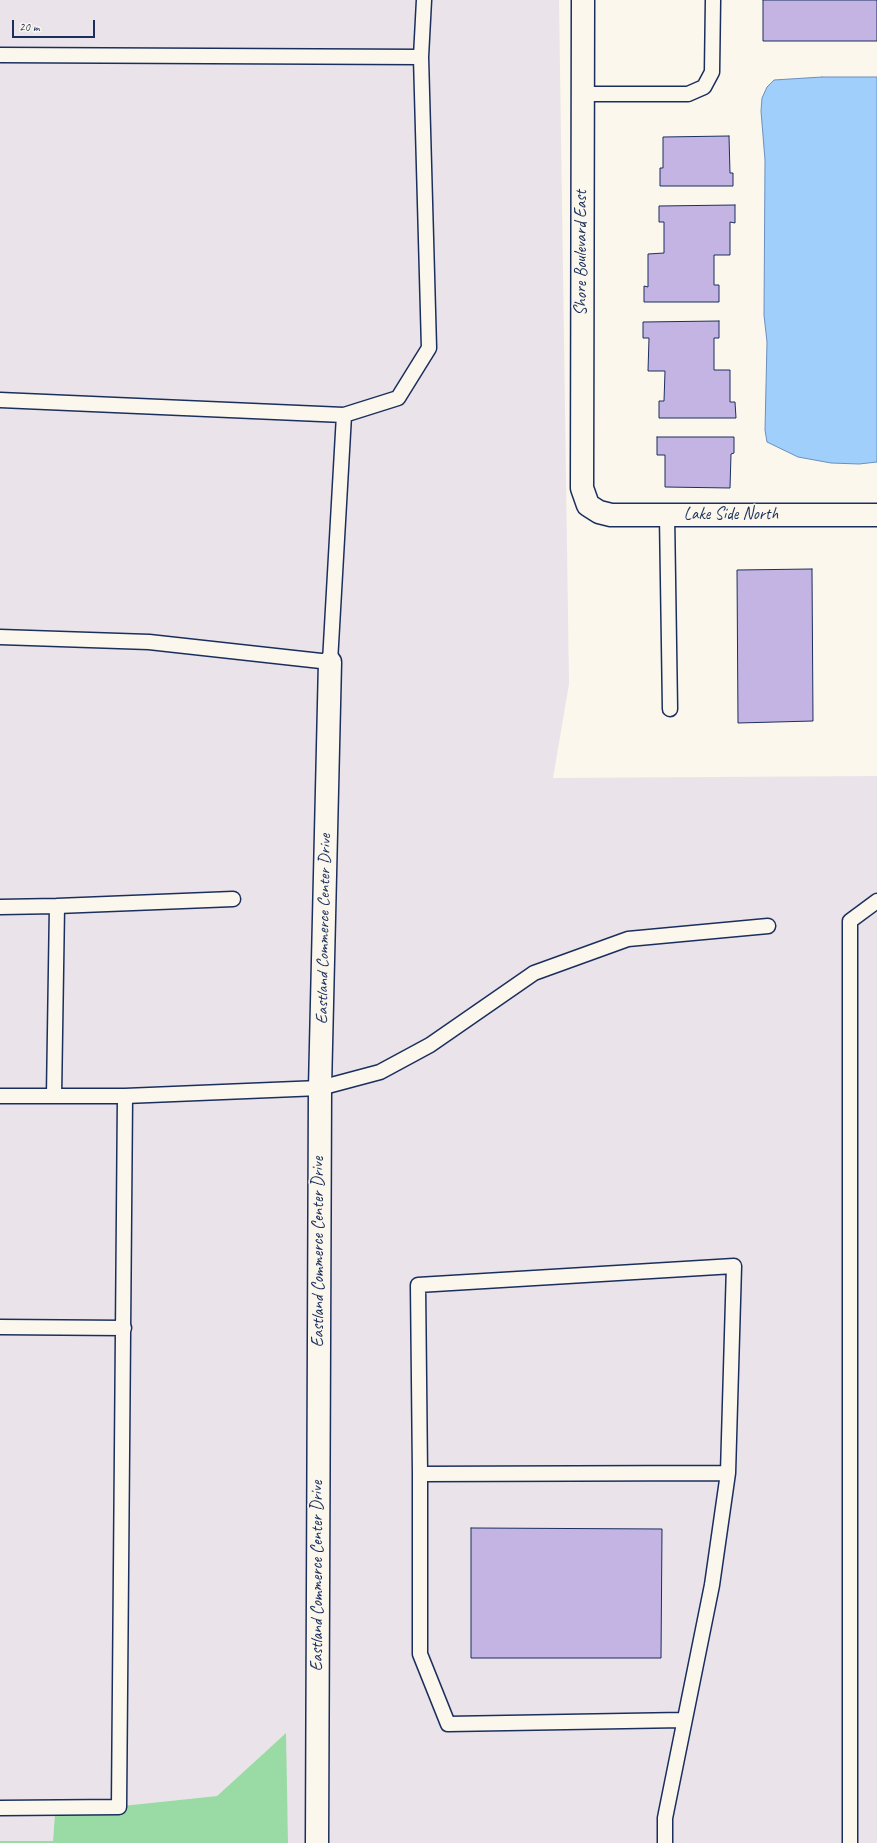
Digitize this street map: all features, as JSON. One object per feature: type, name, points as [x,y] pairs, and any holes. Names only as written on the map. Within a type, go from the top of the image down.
[{"type":"street","name":"Shore Boulevard East","points":[[583,0],[582,488],[588,505]]},
{"type":"street","name":"Lake Side North","points":[[588,505],[599,512],[611,515],[877,515]]},
{"type":"street","name":"Eastland Commerce Center Drive","points":[[317,1843],[320,1088],[330,662]]},
{"type":"lane","points":[[0,400],[344,415],[398,398],[429,348],[421,57],[424,0]]},
{"type":"lane","points":[[582,94],[688,94],[704,87],[712,72],[712,0]]},
{"type":"lane","points":[[0,55],[421,57]]},
{"type":"lane","points":[[0,637],[149,642],[330,662],[344,415]]},
{"type":"lane","points":[[667,515],[670,709]]},
{"type":"lane","points":[[0,907],[233,899]]},
{"type":"lane","points":[[850,1843],[850,922],[877,901]]},
{"type":"lane","points":[[54,1096],[57,906]]},
{"type":"lane","points":[[0,1096],[125,1096],[320,1088],[380,1072],[430,1045],[534,973],[628,939],[768,926]]},
{"type":"lane","points":[[0,1808],[119,1807],[125,1096]]},
{"type":"lane","points":[[665,1843],[665,1818],[712,1585],[728,1473],[734,1266],[418,1285],[420,1654],[448,1724],[684,1720]]},
{"type":"lane","points":[[0,1327],[124,1328]]},
{"type":"lane","points":[[420,1474],[728,1473]]},
{"type":"shaded area","points":[[0,0],[559,0],[569,684],[553,778],[877,776],[877,1843],[288,1843],[285,1734],[217,1796],[55,1813],[53,1841],[0,1841]]},
{"type":"green space","points":[[286,1733],[288,1843],[0,1843],[0,1841],[53,1841],[55,1813],[217,1796]]},
{"type":"water","points":[[822,77],[877,77],[877,462],[859,464],[831,463],[798,457],[767,442],[765,430],[767,342],[764,315],[765,160],[761,111],[762,98],[767,87],[774,80]]},
{"type":"building","points":[[763,0],[877,0],[877,41],[763,41]]},
{"type":"building","points":[[729,136],[730,173],[733,173],[733,186],[660,186],[660,168],[663,168],[663,137]]},
{"type":"building","points":[[735,205],[735,223],[730,222],[730,255],[714,255],[714,285],[719,285],[719,302],[644,302],[644,286],[648,287],[648,254],[664,253],[664,222],[659,222],[659,206]]},
{"type":"building","points":[[719,321],[719,338],[714,338],[714,370],[730,370],[730,402],[735,402],[736,418],[659,418],[659,401],[664,401],[665,371],[648,371],[649,338],[643,338],[643,322]]},
{"type":"building","points":[[657,437],[734,437],[734,453],[731,454],[730,488],[665,487],[665,455],[657,455]]},
{"type":"building","points":[[812,569],[813,721],[738,723],[737,570]]},
{"type":"building","points":[[471,1528],[662,1529],[661,1658],[471,1658]]}]
